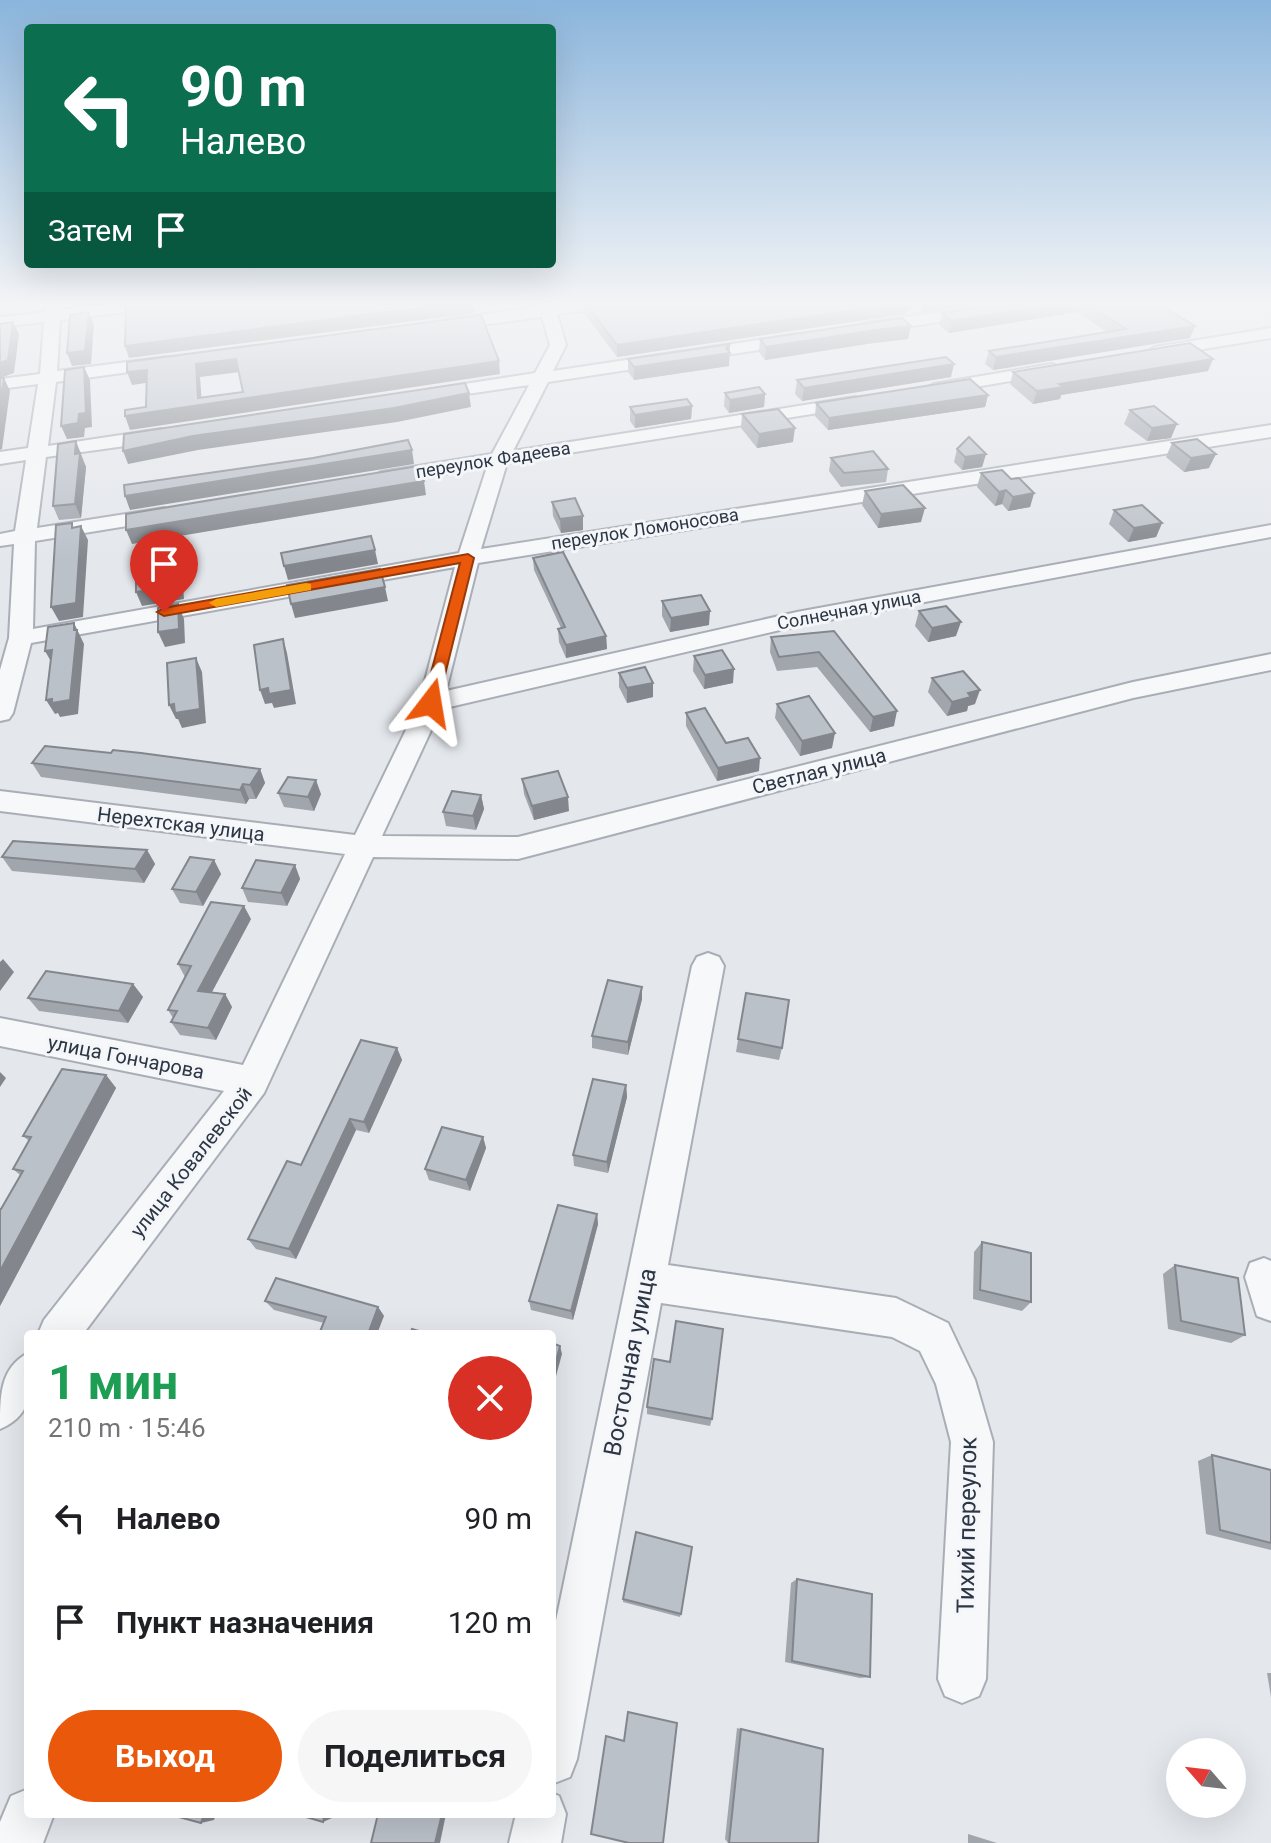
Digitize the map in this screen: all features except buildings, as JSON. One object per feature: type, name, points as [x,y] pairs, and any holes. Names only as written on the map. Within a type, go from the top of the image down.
[{"type":"street","points":[[0,713],[21,638],[25,537],[46,390]]},
{"type":"street","points":[[414,397],[460,390]]},
{"type":"street","name":"улица Ковалевской","points":[[61,1330],[252,1082],[431,703],[468,558],[499,459],[534,390]]},
{"type":"street","points":[[920,391],[926,390]]},
{"type":"street","name":"переулок Фадеева","points":[[362,482],[873,399]]},
{"type":"street","name":"переулок Ломоносова","points":[[21,638],[468,558],[1271,431]]},
{"type":"street","points":[[0,458],[178,433]]},
{"type":"street","points":[[0,540],[178,512]]},
{"type":"street","name":"Солнечная улица","points":[[431,703],[797,619],[1271,531]]},
{"type":"street","name":"Светлая улица","points":[[363,846],[518,848],[1133,690],[1271,662]]},
{"type":"street","name":"Нерехтская улица","points":[[0,801],[363,846]]},
{"type":"street","name":"Восточная улица","points":[[556,1739],[708,966]]},
{"type":"street","name":"улица Гончарова","points":[[0,1032],[252,1082]]},
{"type":"street","name":"Тихий переулок","points":[[646,1281],[896,1318],[934,1337],[955,1380],[972,1442],[962,1679]]},
{"type":"street","points":[[17,1843],[27,1818]]},
{"type":"street","points":[[535,1843],[540,1818]]},
{"type":"slow traffic","points":[[216,603],[306,587]]},
{"type":"route","points":[[164,612],[468,558],[431,703]]}]
